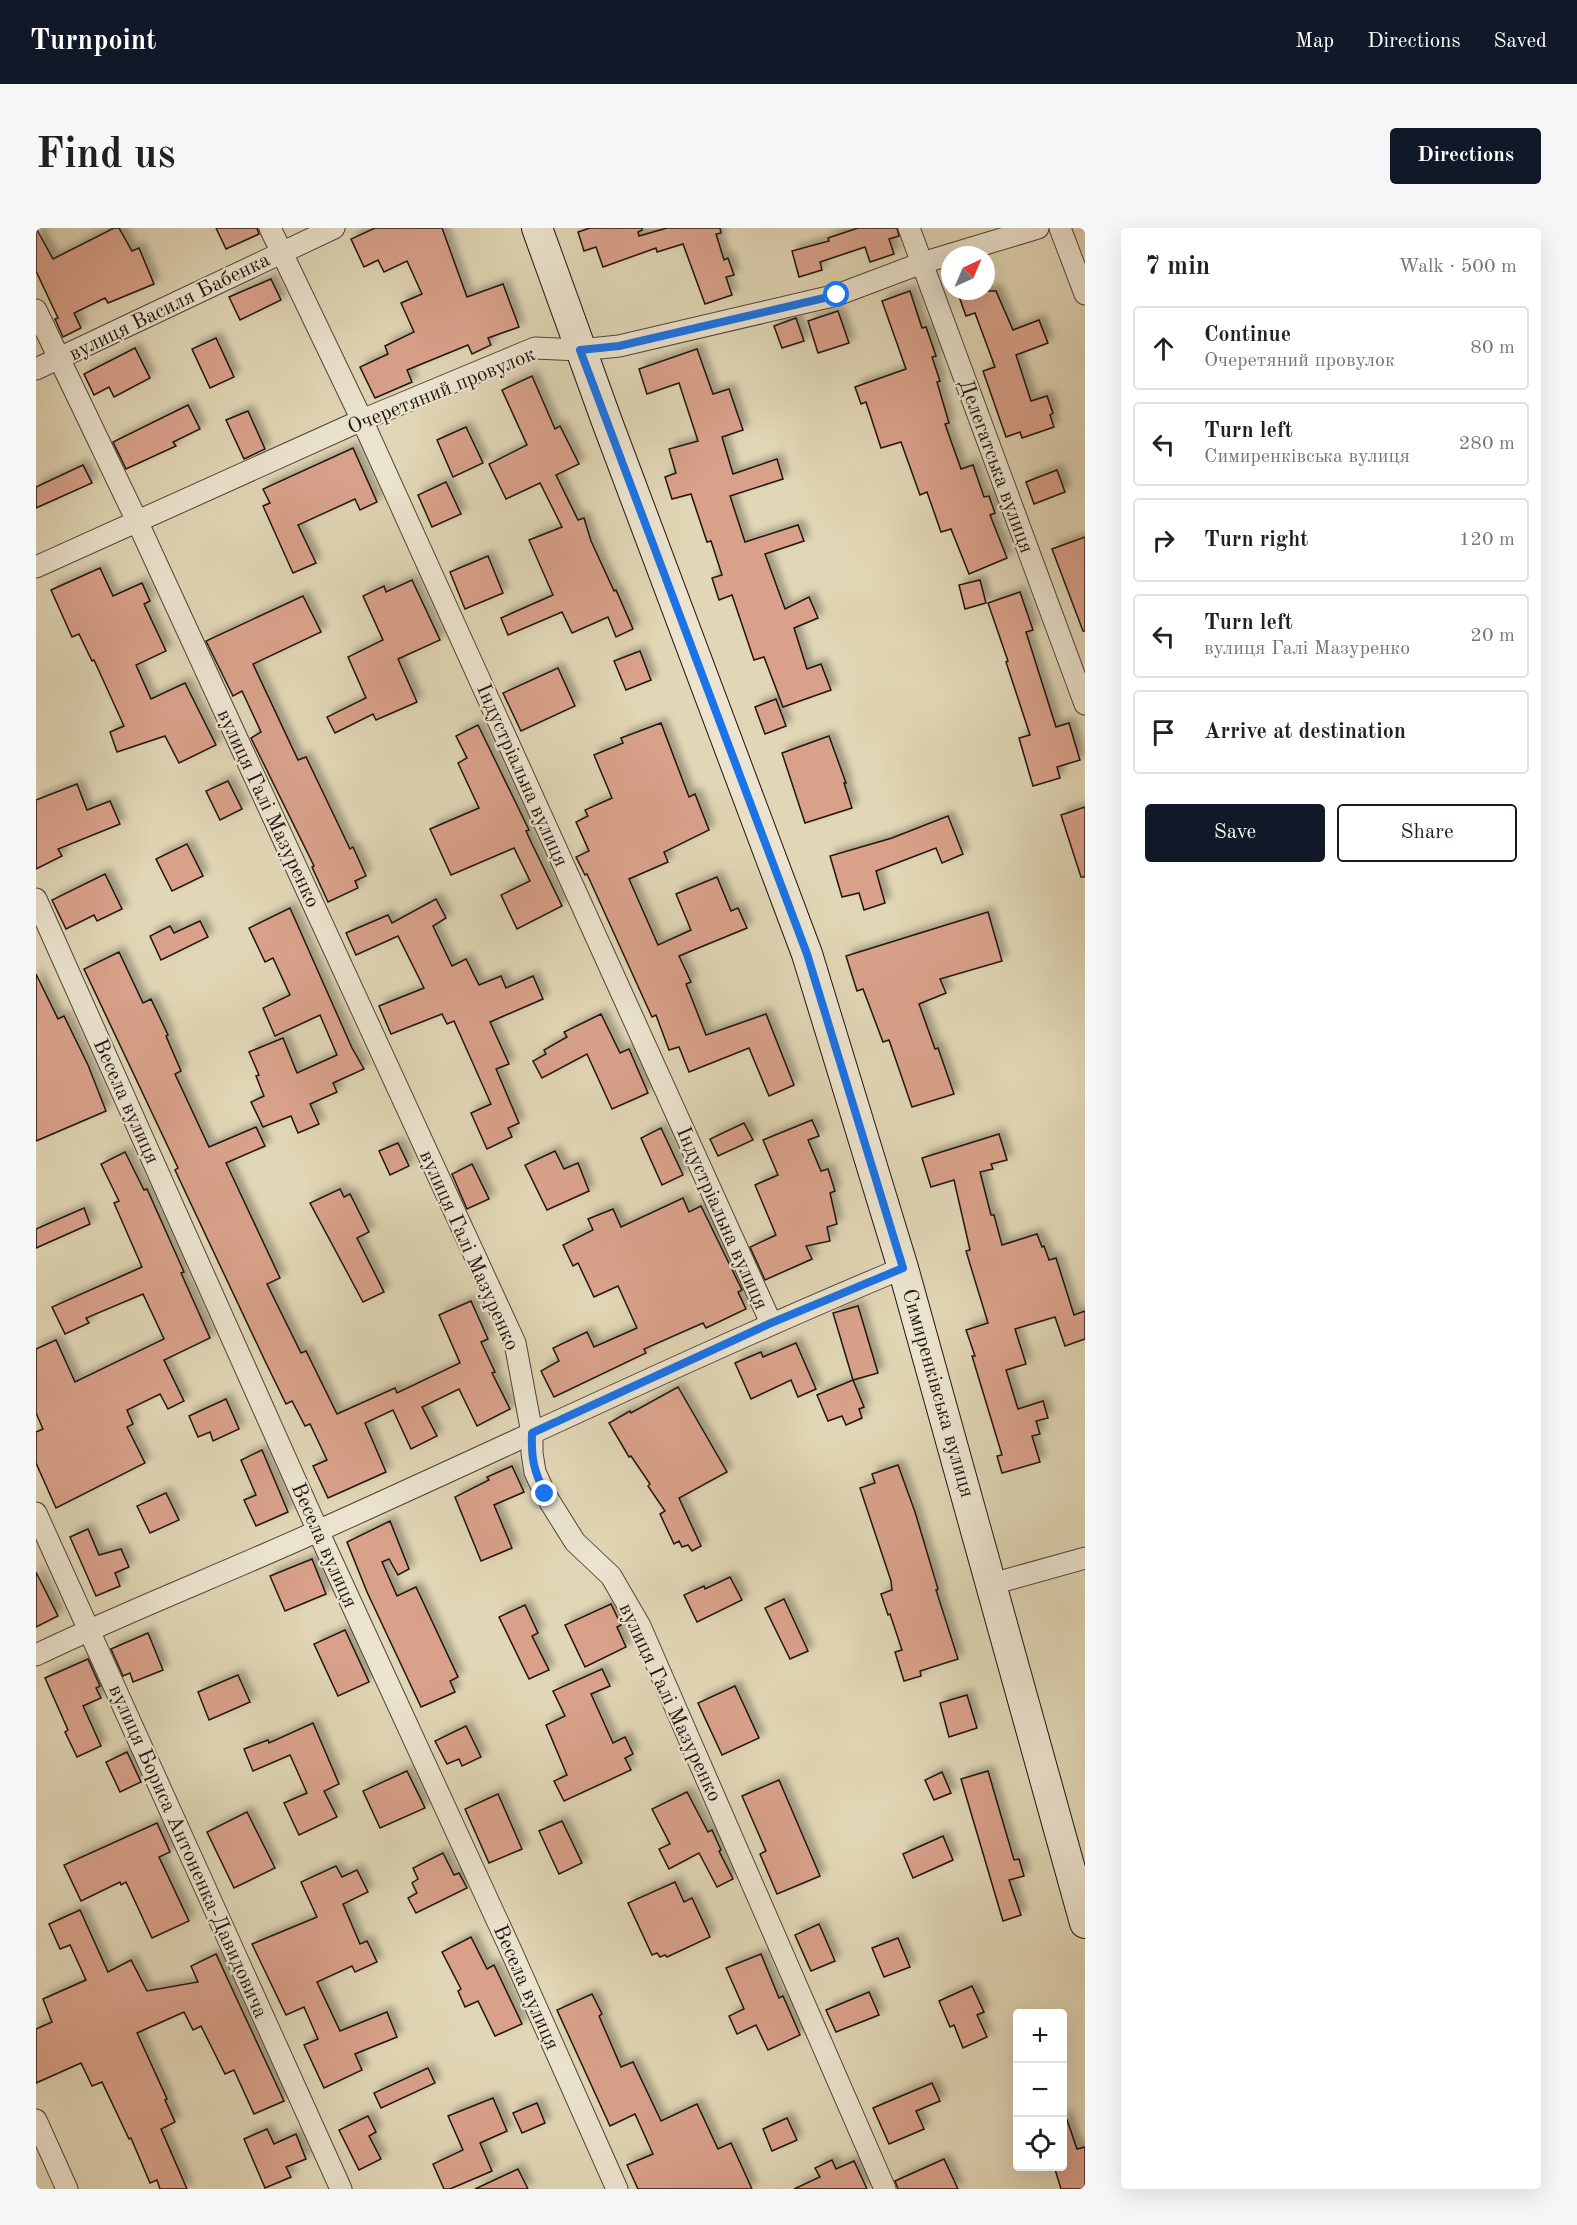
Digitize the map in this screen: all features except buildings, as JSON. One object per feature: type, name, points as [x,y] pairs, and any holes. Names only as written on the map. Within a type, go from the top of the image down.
[{"type":"main road","name":"Симиренківська вулиця","points":[[537,228],[580,350],[807,954],[903,1268],[1085,1923]]},
{"type":"street","name":"Індустріальна вулиця","points":[[270,228],[362,420],[771,1323]]},
{"type":"street","name":"вулиця Василя Бабенка","points":[[36,369],[334,228]]},
{"type":"street","name":"Делегатська вулиця","points":[[909,228],[1085,704]]},
{"type":"street","name":"Очеретяний провулок","points":[[36,567],[362,420],[535,348],[580,350],[619,346],[837,295],[922,263],[1038,228]]},
{"type":"street","points":[[1060,228],[1085,294]]},
{"type":"street","name":"вулиця Галі Мазуренко","points":[[36,310],[137,521],[515,1343],[532,1433],[535,1472],[545,1494],[575,1542],[611,1576],[640,1626],[885,2189]]},
{"type":"street","name":"Весела вулиця","points":[[36,900],[318,1531],[513,1955],[617,2189]]},
{"type":"street","points":[[36,1655],[318,1531],[771,1323],[903,1268]]},
{"type":"street","name":"вулиця Бориса Антоненка-Давидовича","points":[[36,1513],[342,2189]]},
{"type":"street","points":[[992,1584],[1085,1558]]},
{"type":"street","points":[[36,2120],[67,2189]]},
{"type":"route","points":[[545,1494],[535,1472],[532,1433],[771,1323],[903,1268],[807,954],[580,350],[619,346],[837,295]]}]
